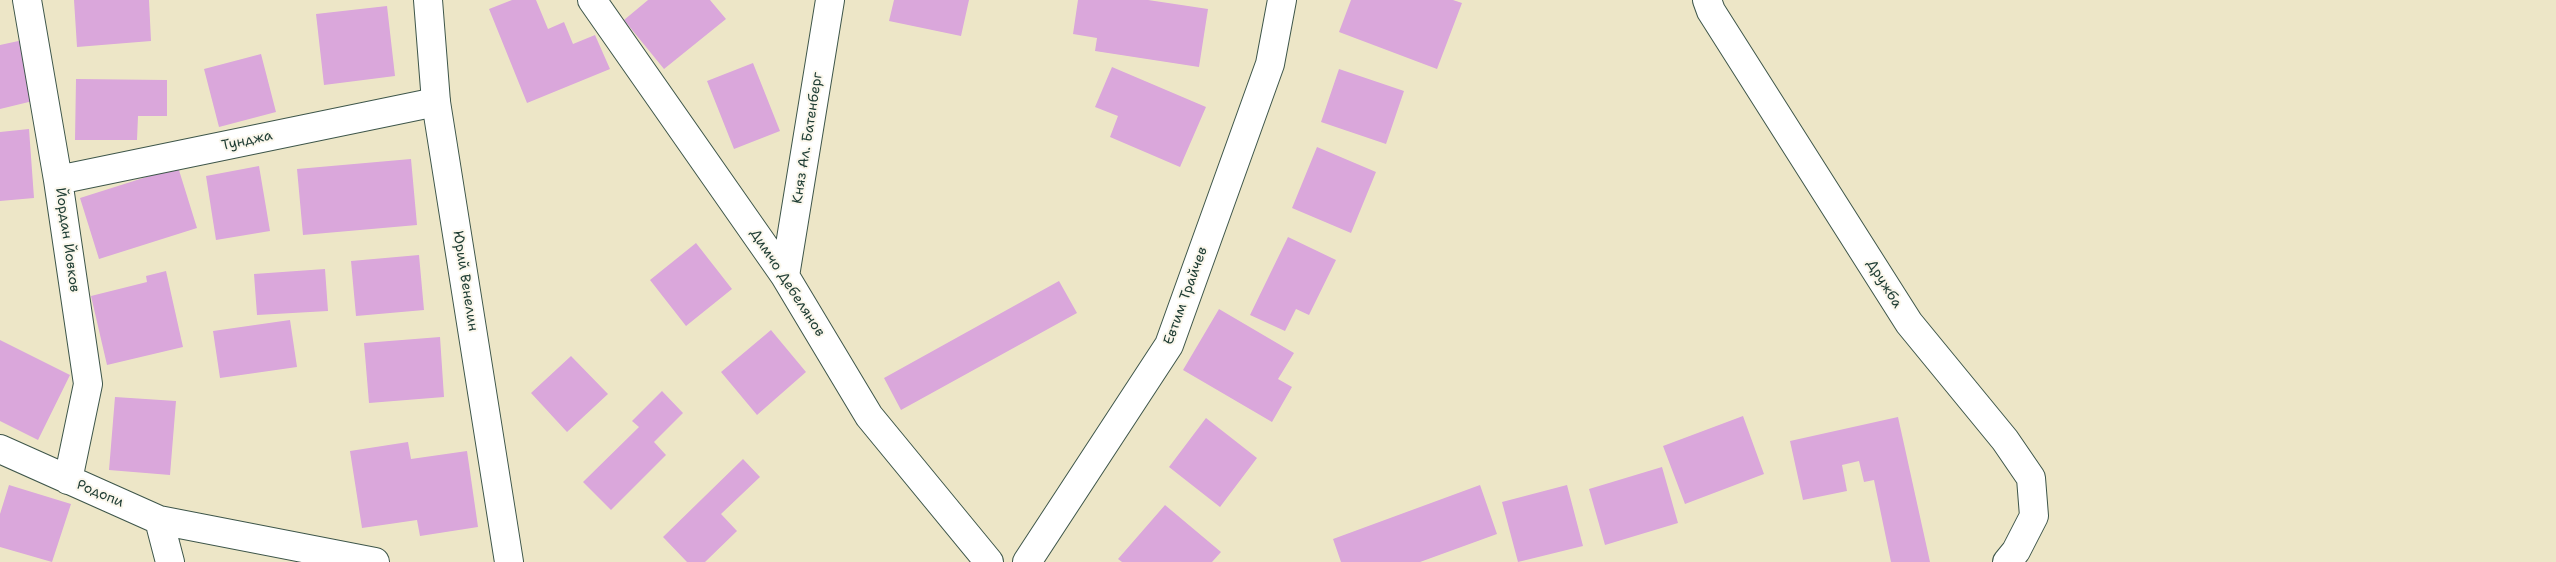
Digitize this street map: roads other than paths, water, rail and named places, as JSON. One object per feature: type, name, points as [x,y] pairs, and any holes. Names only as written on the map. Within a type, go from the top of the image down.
[{"type":"street","name":"Йордан Йовков","points":[[28,0],[58,180],[88,384],[68,480]]},
{"type":"street","name":"Юрий Венелин","points":[[428,0],[436,102],[509,562]]},
{"type":"street","name":"Димчо Дебелянов","points":[[592,0],[785,276],[869,416],[989,562]]},
{"type":"street","name":"Княз Ал. Батенберг","points":[[785,276],[830,0]]},
{"type":"street","name":"Евтим Трайчев","points":[[1027,562],[1169,345],[1270,64],[1282,0]]},
{"type":"street","name":"Дружба","points":[[1707,0],[1711,11],[1909,324],[2005,440],[2031,478],[2034,516],[2016,551],[2007,562]]},
{"type":"street","name":"Тунджа","points":[[58,180],[436,102]]},
{"type":"street","name":"Родопи","points":[[0,449],[159,520],[375,562]]},
{"type":"street","points":[[159,520],[170,562]]}]
